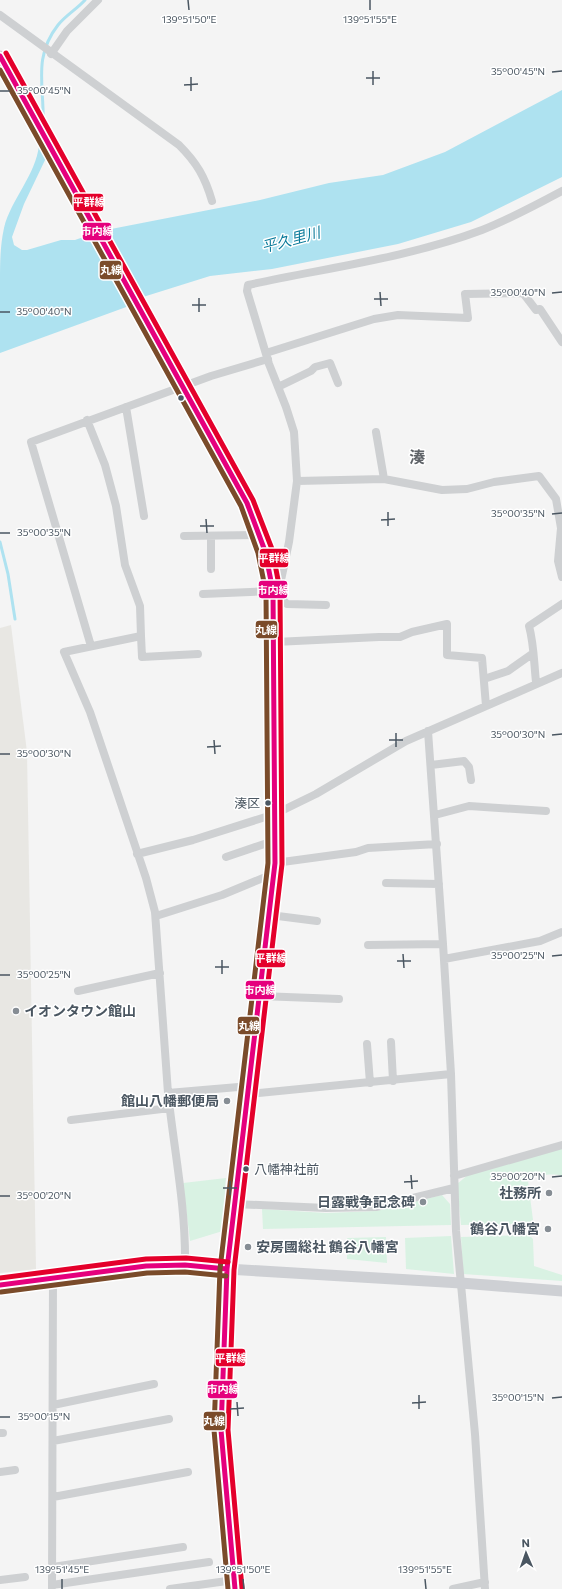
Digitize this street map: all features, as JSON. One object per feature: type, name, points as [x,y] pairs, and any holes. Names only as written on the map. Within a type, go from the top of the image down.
[{"type":"main road","points":[[0,56],[243,495],[260,536],[270,569],[274,591],[275,868],[227,1269],[221,1430],[235,1585]]},
{"type":"main road","points":[[0,1285],[53,1279],[124,1268],[185,1265],[227,1269],[461,1283],[562,1292]]},
{"type":"street","points":[[49,52],[67,31],[98,0]]},
{"type":"street","points":[[0,15],[179,145],[193,159],[202,174],[212,201]]},
{"type":"street","points":[[203,594],[274,591],[280,585],[289,542],[297,481],[294,432],[267,356],[247,291],[248,285],[298,274],[350,266],[428,247],[482,230],[562,191]]},
{"type":"street","points":[[90,646],[31,442],[87,420],[374,319],[398,315],[468,318],[465,294],[523,293],[536,310],[540,309],[562,342]]},
{"type":"street","points":[[278,387],[315,367],[330,363],[338,383]]},
{"type":"street","points":[[126,407],[144,516]]},
{"type":"street","points":[[87,420],[105,465],[116,506],[125,565],[140,606],[142,657],[198,654]]},
{"type":"street","points":[[376,432],[384,479]]},
{"type":"street","points":[[297,481],[384,479],[442,490],[467,489],[494,482],[539,476],[556,499],[561,528],[558,561],[562,577]]},
{"type":"street","points":[[184,536],[260,536]]},
{"type":"street","points":[[210,536],[212,569]]},
{"type":"street","points":[[274,591],[287,604],[326,605]]},
{"type":"street","points":[[536,682],[532,654],[533,640],[529,626],[562,604]]},
{"type":"street","points":[[275,642],[400,637],[412,632],[447,624],[448,655],[482,658],[486,706]]},
{"type":"street","points":[[141,636],[64,652],[90,712],[146,878],[156,916],[168,1093],[180,1184],[185,1265]]},
{"type":"street","points":[[484,679],[508,671],[532,654]]},
{"type":"street","points":[[137,854],[193,840],[276,814],[316,794],[406,741],[536,682],[562,673]]},
{"type":"street","points":[[428,731],[437,844],[451,1074],[454,1188],[475,1434],[485,1586],[454,1589]]},
{"type":"street","points":[[431,765],[464,761],[469,767],[470,780]]},
{"type":"street","points":[[435,815],[469,806],[546,811]]},
{"type":"street","points":[[226,857],[276,840]]},
{"type":"street","points":[[156,916],[222,895],[275,868],[356,852],[368,848],[437,844]]},
{"type":"street","points":[[386,883],[439,884]]},
{"type":"street","points":[[270,915],[317,921]]},
{"type":"street","points":[[444,959],[540,941],[562,932]]},
{"type":"street","points":[[368,945],[443,944]]},
{"type":"street","points":[[78,991],[160,973]]},
{"type":"street","points":[[260,996],[339,999]]},
{"type":"street","points":[[391,1042],[394,1081]]},
{"type":"street","points":[[367,1044],[370,1083]]},
{"type":"street","points":[[168,1093],[370,1083],[451,1074]]},
{"type":"street","points":[[71,1120],[170,1108]]},
{"type":"street","points":[[454,1176],[562,1145]]},
{"type":"street","points":[[234,1204],[326,1208],[376,1207],[454,1188]]},
{"type":"street","points":[[53,1279],[52,1587],[209,1562]]},
{"type":"street","points":[[53,1405],[154,1384]]},
{"type":"street","points":[[53,1441],[169,1419]]},
{"type":"street","points":[[0,1472],[15,1470]]},
{"type":"street","points":[[53,1497],[188,1472]]},
{"type":"street","points":[[53,1567],[183,1546]]},
{"type":"street","points":[[0,1580],[25,1577]]},
{"type":"street","points":[[170,1589],[235,1585]]},
{"type":"shaded area","name":"イオンタウン館山","points":[[11,625],[27,752],[36,1269],[0,1273],[0,628]]},
{"type":"green space","points":[[562,1147],[562,1176],[545,1175],[535,1177],[528,1181],[533,1220],[528,1224],[461,1225],[457,1184],[469,1174]]},
{"type":"green space","points":[[226,1178],[225,1187],[231,1187],[226,1230],[190,1241],[183,1183]]},
{"type":"green space","points":[[442,1195],[450,1204],[451,1225],[263,1229],[262,1209],[326,1213],[376,1211]]},
{"type":"green space","points":[[529,1235],[533,1239],[534,1266],[562,1275],[562,1281],[463,1274],[461,1237]]},
{"type":"green space","points":[[451,1236],[454,1274],[406,1269],[405,1238]]},
{"type":"green space","points":[[386,1237],[387,1263],[347,1259],[347,1238]]},
{"type":"water","name":"平久里川","points":[[562,90],[562,177],[471,222],[398,244],[272,269],[210,276],[143,297],[106,230],[260,200],[329,183],[383,175],[445,152]]},
{"type":"water","points":[[39,145],[46,158],[24,204],[12,237],[14,245],[22,250],[27,250],[61,240],[75,240],[89,235],[129,306],[0,353],[0,262],[4,228],[7,217],[33,167]]},
{"type":"pier","points":[[105,229],[144,299],[141,298],[104,231]]},
{"type":"pier","points":[[88,233],[90,234],[131,305],[130,307]]},
{"type":"waterway","points":[[43,126],[42,61],[45,49],[50,37],[58,25],[85,0]]},
{"type":"waterway","points":[[41,154],[42,141]]},
{"type":"waterway","points":[[0,542],[8,574],[15,619]]},
{"type":"transit line","name":"平群線","points":[[6,53],[253,500],[272,549],[280,590],[282,864],[234,1270],[228,1430],[242,1588]]},
{"type":"transit line","name":"市内線","points":[[0,56],[247,503],[265,551],[273,591],[275,863],[227,1269],[221,1430],[235,1589]]},
{"type":"transit line","name":"丸線","points":[[0,70],[241,506],[258,553],[266,592],[268,863],[220,1269],[214,1430],[228,1589]]},
{"type":"transit line","name":"平群線","points":[[0,1278],[146,1259],[186,1258],[228,1262]]},
{"type":"transit line","name":"市内線","points":[[0,1285],[146,1266],[185,1265],[227,1269]]},
{"type":"transit line","name":"丸線","points":[[1,1292],[147,1273],[185,1272],[226,1276]]},
{"type":"place","name":"湊区","points":[[268,803]]},
{"type":"place","name":"イオンタウン館山","points":[[16,1011]]},
{"type":"place","name":"館山八幡郵便局","points":[[227,1101]]},
{"type":"place","name":"八幡神社前","points":[[246,1169]]},
{"type":"place","name":"社務所","points":[[549,1193]]},
{"type":"place","name":"日露戰争記念碑","points":[[423,1202]]},
{"type":"place","name":"鶴谷八幡宮","points":[[548,1229]]},
{"type":"place","name":"安房國総社 鶴谷八幡宮","points":[[248,1247]]},
{"type":"district","name":"湊","points":[[417,457]]}]
